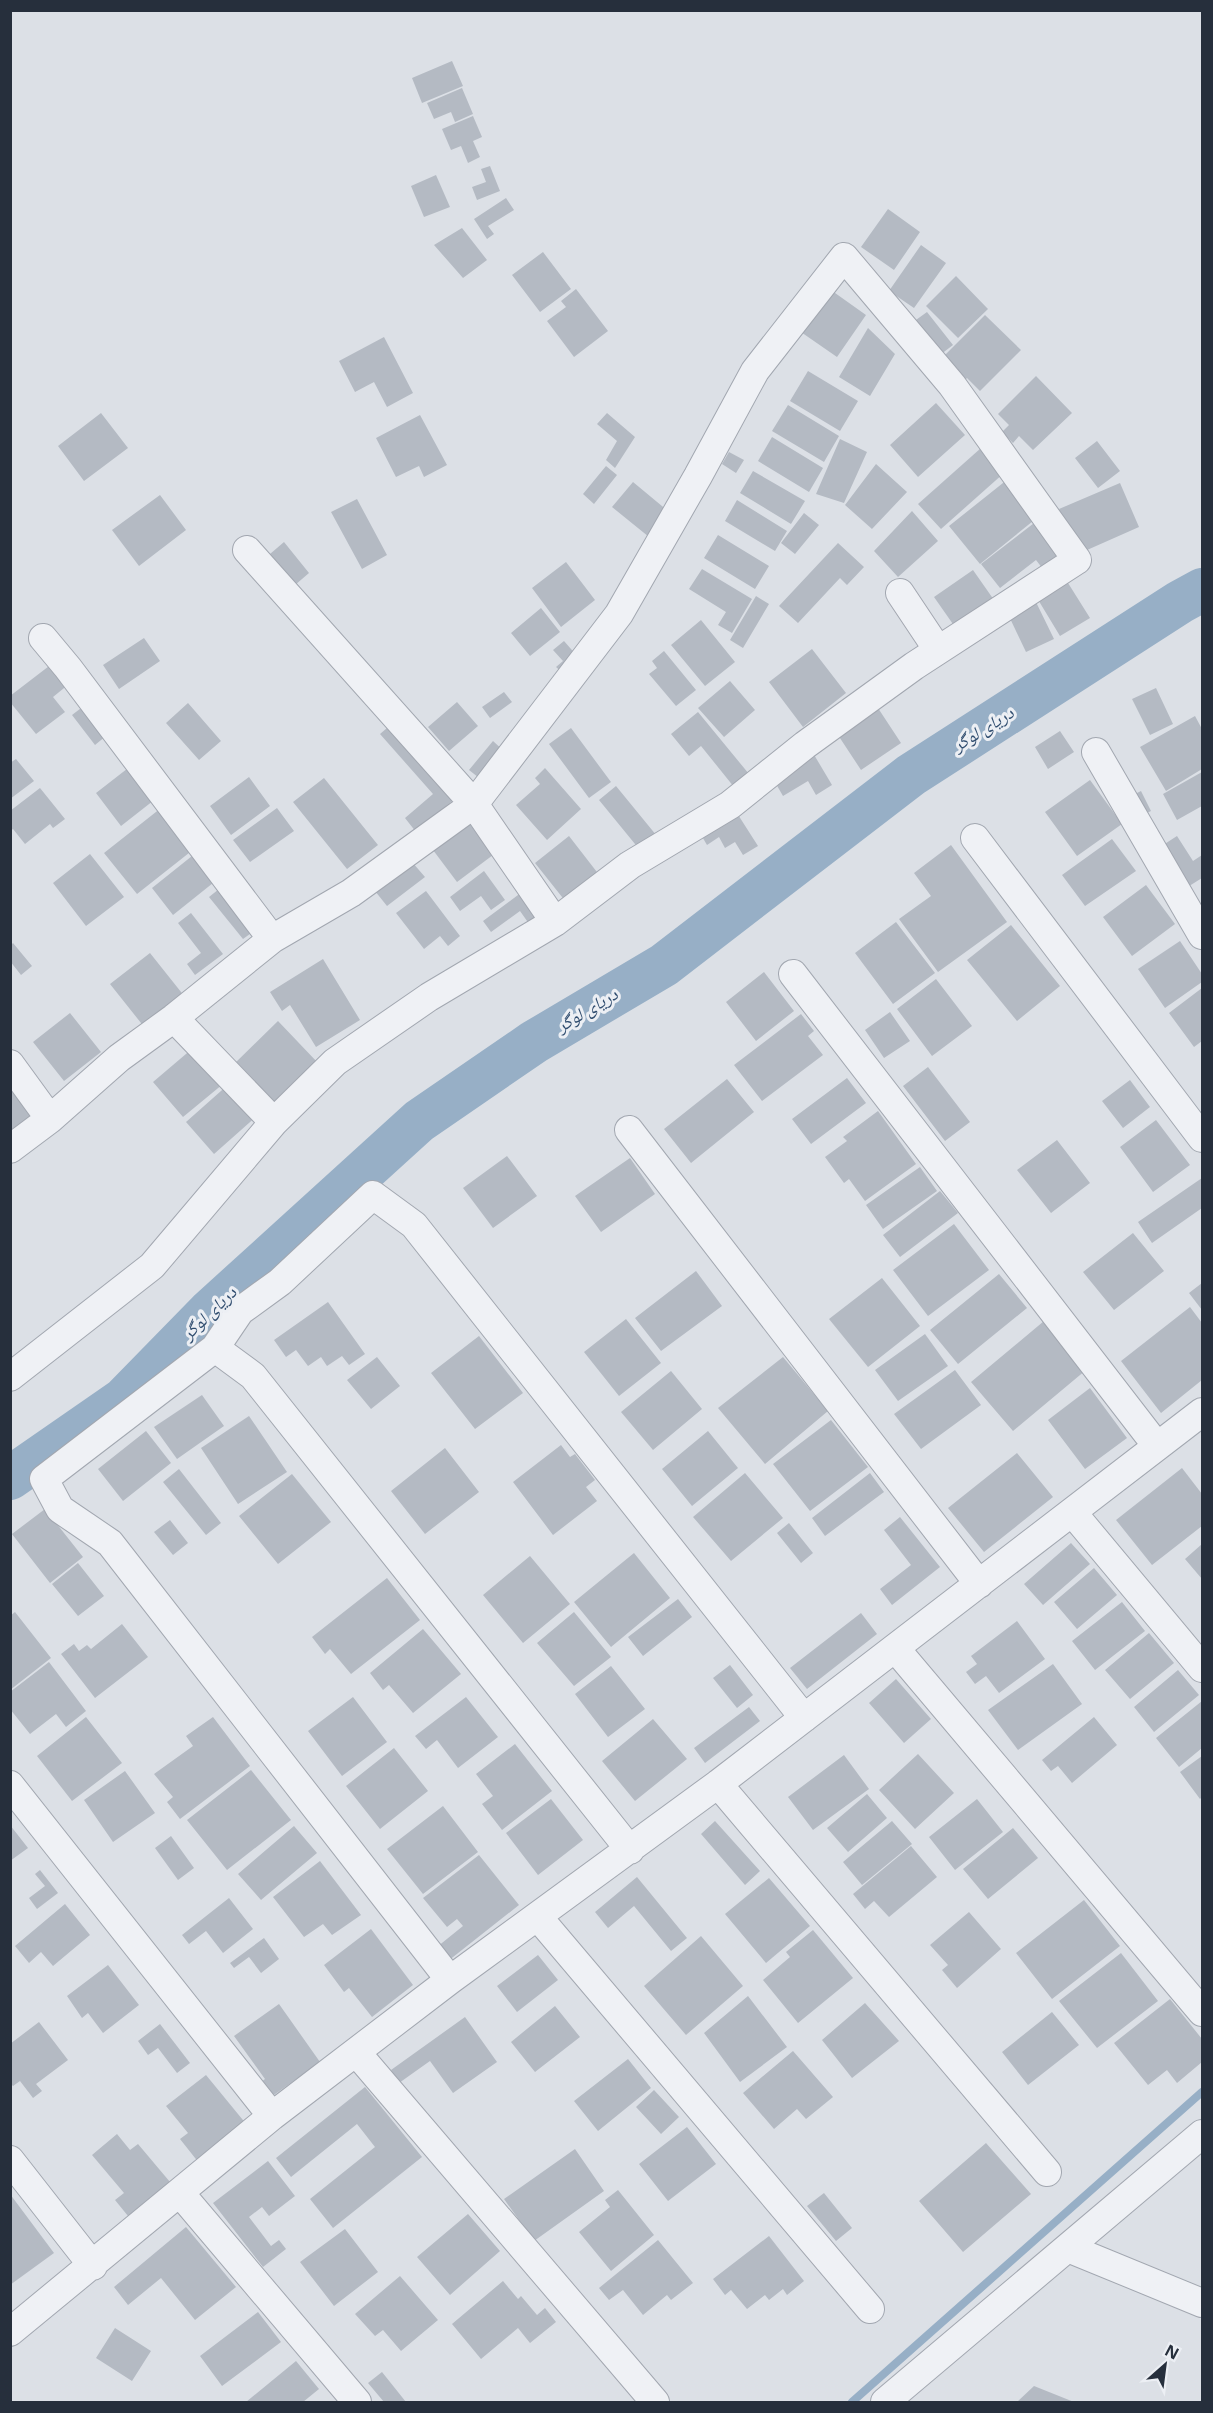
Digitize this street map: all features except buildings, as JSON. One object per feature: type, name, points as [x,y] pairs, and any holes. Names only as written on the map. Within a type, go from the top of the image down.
[{"type":"street","points":[[10,1149],[50,1119],[119,1058],[174,1018],[272,939],[351,893],[474,804],[619,614],[698,476],[754,371],[844,257],[952,385],[1077,560],[938,650],[805,745],[730,806],[630,865],[555,922],[429,997],[365,1039],[335,1062],[274,1122],[152,1266],[10,1377]]},
{"type":"street","points":[[247,550],[474,804],[555,922]]},
{"type":"street","points":[[900,594],[938,650]]},
{"type":"street","points":[[43,638],[272,939]]},
{"type":"street","points":[[1096,752],[1203,935]]},
{"type":"street","points":[[975,838],[1203,1138]]},
{"type":"street","points":[[793,974],[1158,1446]]},
{"type":"street","points":[[174,1018],[274,1122]]},
{"type":"street","points":[[10,1064],[50,1119]]},
{"type":"street","points":[[629,1130],[979,1584]]},
{"type":"street","points":[[450,1980],[110,1543],[60,1509],[44,1479],[214,1348],[240,1311],[280,1282],[373,1195],[414,1225],[804,1718]]},
{"type":"street","points":[[214,1348],[253,1376],[630,1850]]},
{"type":"street","points":[[10,2332],[93,2266],[272,2116],[450,1980],[718,1784],[1203,1412]]},
{"type":"street","points":[[1072,1512],[1203,1668]]},
{"type":"street","points":[[895,1648],[1203,2012]]},
{"type":"street","points":[[718,1784],[1047,2172]]},
{"type":"street","points":[[10,1785],[272,2116]]},
{"type":"street","points":[[538,1917],[870,2309]]},
{"type":"street","points":[[356,2052],[655,2403]]},
{"type":"street","points":[[885,2403],[1203,2134]]},
{"type":"street","points":[[10,2160],[93,2266]]},
{"type":"street","points":[[180,2193],[357,2403]]},
{"type":"street","points":[[1068,2248],[1203,2303]]},
{"type":"waterway","name":"دریای لوگر","points":[[10,1478],[124,1399],[211,1310],[419,1121],[534,1042],[664,965],[911,775],[1202,590]]},
{"type":"waterway","points":[[852,2402],[1202,2092]]}]
